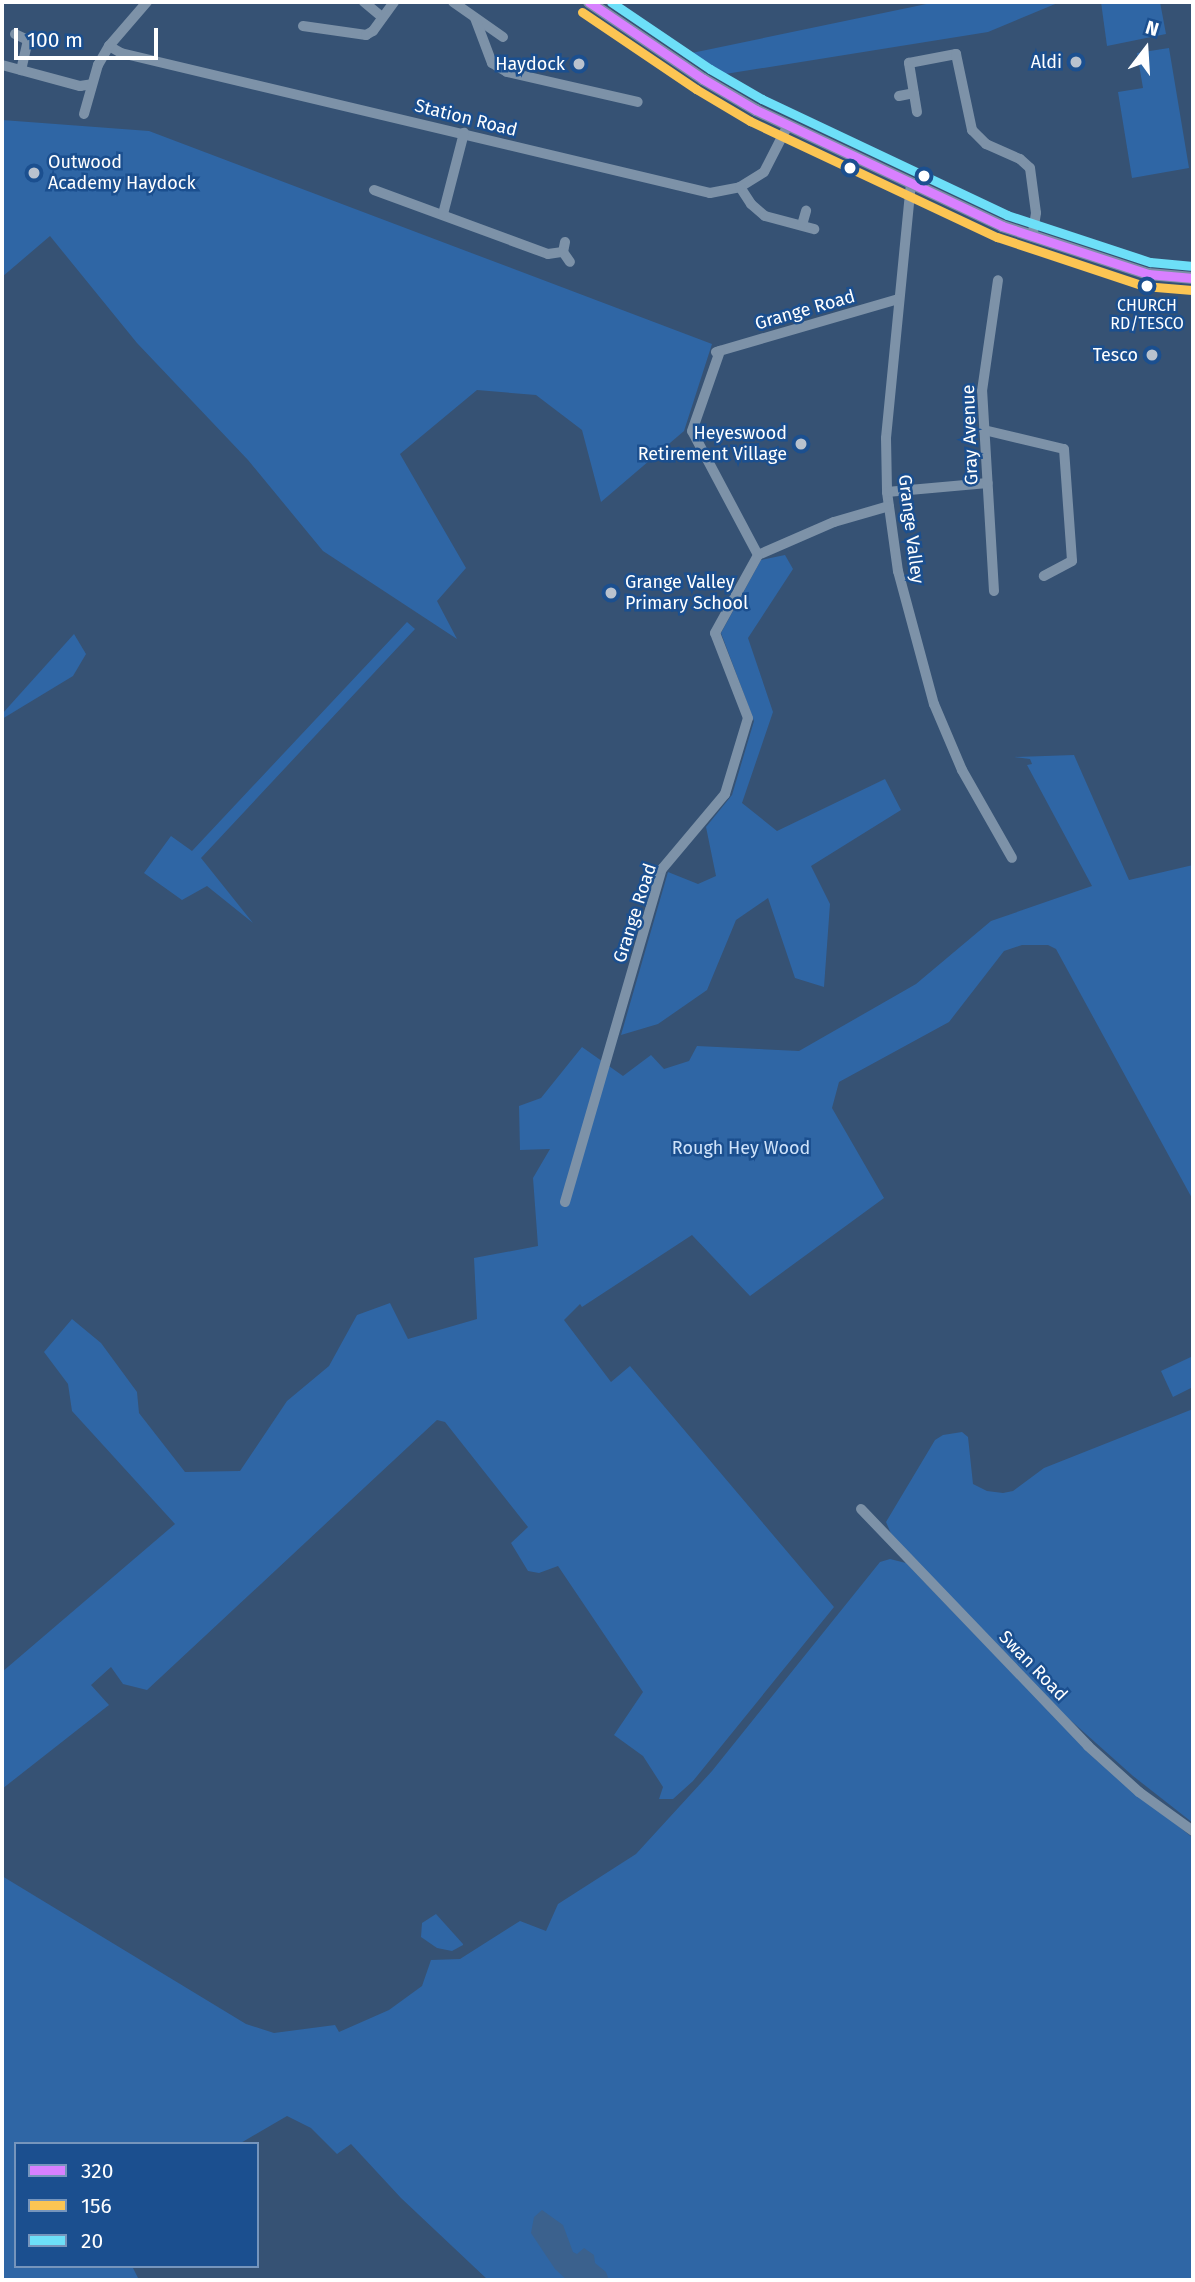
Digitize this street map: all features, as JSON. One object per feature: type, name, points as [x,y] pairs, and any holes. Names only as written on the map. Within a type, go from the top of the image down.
[{"type":"main road","points":[[590,2],[703,79],[787,127],[1032,237],[1148,274],[1191,278]]},
{"type":"street","points":[[84,114],[92,84],[109,46],[147,2]]},
{"type":"street","points":[[364,2],[383,17]]},
{"type":"street","points":[[303,26],[366,34],[373,31],[394,2]]},
{"type":"street","points":[[453,2],[503,37]]},
{"type":"street","points":[[475,19],[492,63],[507,72],[638,102]]},
{"type":"street","points":[[21,71],[28,40],[24,35]]},
{"type":"street","name":"Station Road","points":[[109,46],[134,56],[710,193],[740,187],[764,172],[787,127]]},
{"type":"street","points":[[917,112],[909,62],[956,54],[972,130],[986,144],[1020,159],[1030,169],[1036,213],[1032,237]]},
{"type":"street","points":[[2,65],[80,86],[92,84]]},
{"type":"street","points":[[899,96],[914,93]]},
{"type":"street","points":[[443,214],[464,133]]},
{"type":"street","name":"Grange Valley","points":[[911,183],[886,438],[889,506],[901,584],[934,704],[962,770],[1012,858]]},
{"type":"street","points":[[740,187],[751,204],[765,216],[814,229]]},
{"type":"street","points":[[374,190],[548,254],[564,247],[570,262]]},
{"type":"street","points":[[802,225],[806,211]]},
{"type":"street","name":"Gray Avenue","points":[[994,590],[982,391],[998,280]]},
{"type":"street","name":"Grange Road","points":[[565,1202],[662,869],[725,794],[748,718],[715,633],[758,555],[692,431],[716,352],[898,299]]},
{"type":"street","points":[[984,430],[1064,449],[1072,561],[1044,576]]},
{"type":"street","points":[[887,492],[988,482]]},
{"type":"street","points":[[758,555],[834,522],[889,506]]},
{"type":"street","name":"Swan Road","points":[[861,1509],[1088,1746],[1139,1792],[1193,1831]]},
{"type":"green space","points":[[936,2],[1060,2],[988,32],[719,75],[687,54]]},
{"type":"green space","points":[[1101,2],[1160,2],[1166,34],[1107,46]]},
{"type":"green space","points":[[1169,48],[1189,168],[1132,178],[1118,92],[1143,88],[1137,53]]},
{"type":"green space","points":[[2,120],[149,131],[712,344],[684,431],[601,502],[582,430],[536,395],[477,390],[400,454],[466,568],[437,601],[457,639],[323,551],[248,460],[137,343],[50,236],[2,277]]},
{"type":"green space","points":[[785,555],[793,569],[748,638],[773,712],[742,803],[777,831],[885,779],[901,810],[811,866],[830,904],[824,987],[795,978],[768,898],[736,920],[707,990],[658,1024],[621,1035],[668,872],[698,884],[716,876],[706,827],[732,795],[754,721],[721,633],[761,560]]},
{"type":"green space","points":[[407,622],[415,629],[201,858],[253,923],[207,886],[182,900],[144,873],[171,836],[192,851]]},
{"type":"green space","points":[[74,634],[86,654],[73,676],[2,719],[2,714]]},
{"type":"green space","name":"Rough Hey Wood","points":[[1074,755],[1129,880],[1193,865],[1193,1200],[1056,949],[1048,945],[1022,945],[1004,951],[949,1022],[839,1082],[832,1108],[884,1198],[750,1296],[692,1235],[582,1307],[580,1304],[564,1320],[611,1382],[630,1366],[834,1607],[693,1781],[673,1799],[659,1799],[663,1787],[643,1756],[614,1735],[643,1692],[558,1566],[539,1573],[528,1571],[511,1543],[528,1527],[445,1422],[437,1420],[147,1690],[123,1684],[111,1667],[91,1685],[109,1705],[2,1789],[2,1672],[175,1524],[72,1411],[68,1384],[44,1352],[72,1319],[101,1343],[137,1392],[139,1413],[185,1472],[240,1471],[287,1401],[329,1366],[357,1315],[390,1303],[408,1339],[477,1319],[474,1258],[538,1246],[533,1178],[550,1149],[520,1150],[519,1106],[541,1098],[582,1047],[623,1076],[651,1055],[664,1069],[689,1061],[697,1046],[799,1051],[916,984],[991,921],[1092,886],[1027,765],[1032,764],[1030,759],[1014,757]]},
{"type":"green space","points":[[1193,1356],[1193,1387],[1173,1397],[1161,1371]]},
{"type":"green space","points":[[1193,1409],[1193,1823],[1133,1776],[1059,1710],[892,1536],[886,1522],[935,1440],[943,1435],[962,1432],[968,1437],[973,1484],[987,1491],[1003,1493],[1013,1491],[1044,1468]]},
{"type":"green space","points":[[890,1559],[906,1563],[1095,1759],[1193,1838],[1193,2280],[488,2280],[401,2198],[351,2144],[337,2154],[311,2128],[287,2116],[242,2142],[14,2142],[14,2268],[133,2268],[139,2280],[2,2280],[2,1876],[246,2024],[274,2033],[335,2025],[339,2032],[389,2010],[422,1986],[431,1960],[460,1959],[520,1921],[546,1931],[558,1904],[636,1854],[712,1771],[880,1562]]},
{"type":"green space","points":[[436,1914],[463,1945],[452,1951],[437,1948],[421,1937],[422,1923]]},
{"type":"shaded area","points":[[542,2210],[563,2225],[573,2252],[577,2254],[584,2248],[594,2255],[595,2263],[606,2272],[609,2280],[567,2280],[555,2269],[531,2233],[534,2217]]},
{"type":"transit line","name":"320","points":[[589,2],[703,79],[756,110],[1002,226],[1148,274],[1193,278]]},
{"type":"transit line","name":"20","points":[[611,2],[710,69],[762,99],[1007,215],[1150,262],[1193,266]]},
{"type":"transit line","name":"156","points":[[582,12],[696,89],[750,121],[997,237],[1144,286],[1192,290]]},
{"type":"place","name":"Aldi","points":[[1076,62]]},
{"type":"place","name":"Haydock","points":[[579,64]]},
{"type":"place","name":"Outwood Academy Haydock","points":[[34,173]]},
{"type":"place","name":"CHURCH RD/TESCO","points":[[1147,286]]},
{"type":"place","name":"Tesco","points":[[1152,355]]},
{"type":"place","name":"Heyeswood Retirement Village","points":[[801,444]]},
{"type":"place","name":"Grange Valley Primary School","points":[[611,593]]}]
